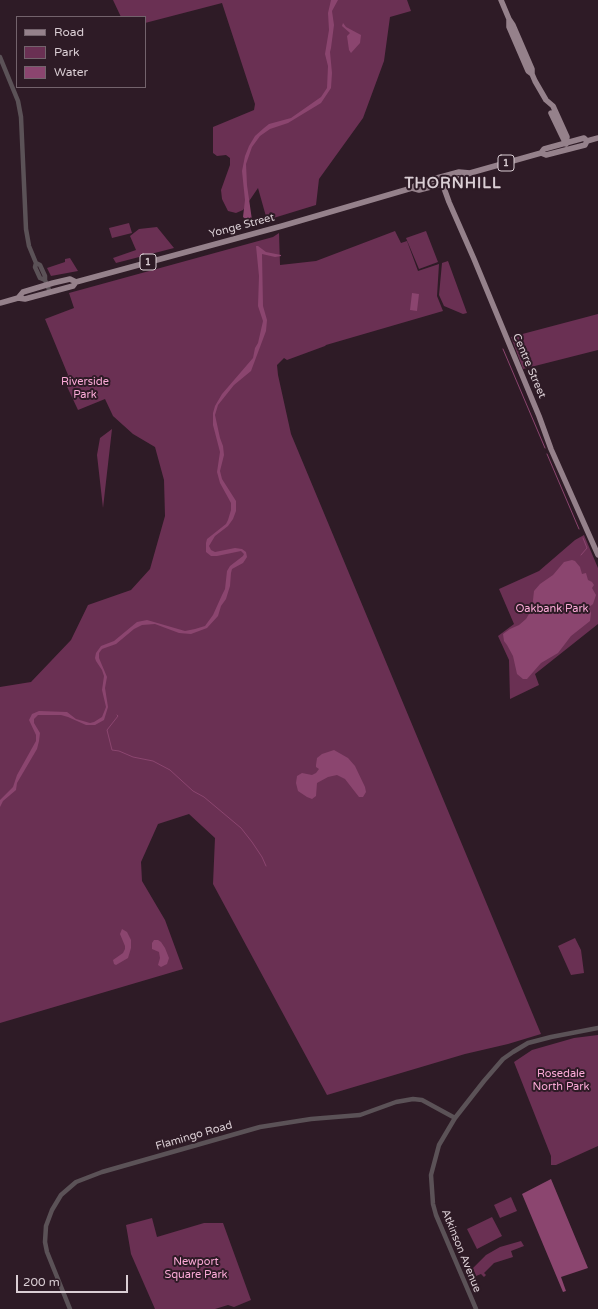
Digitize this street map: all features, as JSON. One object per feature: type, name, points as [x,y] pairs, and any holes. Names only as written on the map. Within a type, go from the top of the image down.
[{"type":"main road","points":[[501,0],[532,69],[532,74],[539,89],[548,103],[553,106],[567,137],[566,143],[568,150]]},
{"type":"main road","name":"Yonge Street","points":[[412,188],[419,190],[442,184],[461,178],[470,173],[541,153],[544,149],[584,138],[587,141]]},
{"type":"main road","name":"Yonge Street","points":[[541,153],[546,155],[568,150],[585,145],[587,141],[598,138]]},
{"type":"main road","name":"Yonge Street","points":[[0,303],[18,298],[25,299],[73,286],[76,282],[282,226],[412,188],[418,184],[440,177],[459,172],[470,173]]},
{"type":"main road","name":"Centre Street","points":[[440,177],[449,202],[539,416],[551,449],[598,556]]},
{"type":"main road","name":"Yonge Street","points":[[18,298],[23,292],[46,282],[70,279],[76,282]]},
{"type":"main road","points":[[63,280],[66,288]]},
{"type":"street","points":[[0,57],[18,102],[21,117],[26,229],[29,246],[40,278],[46,282],[50,292]]},
{"type":"street","name":"Atkinson Avenue","points":[[476,1309],[436,1214],[431,1192],[431,1175],[439,1145],[455,1118],[484,1081],[513,1052],[528,1043],[598,1028]]},
{"type":"street","name":"Flamingo Road","points":[[70,1309],[47,1252],[45,1242],[46,1226],[55,1205],[61,1195],[76,1182],[102,1172],[260,1127],[311,1119],[360,1115],[396,1102],[413,1099],[422,1100],[455,1118]]},
{"type":"green space","points":[[113,0],[407,0],[411,11],[390,17],[384,61],[363,118],[319,179],[316,205],[267,220],[258,188],[243,210],[236,213],[228,211],[222,199],[221,190],[230,165],[230,158],[226,155],[217,156],[213,153],[213,127],[254,110],[255,104],[222,3],[146,23],[146,16],[121,16]]},
{"type":"green space","points":[[129,223],[132,233],[112,238],[109,228]]},
{"type":"green space","points":[[157,227],[174,248],[116,263],[113,258],[136,250],[130,236],[139,229]]},
{"type":"green space","name":"Riverside Park","points":[[395,231],[401,243],[407,241],[418,271],[439,264],[437,296],[443,311],[326,345],[287,360],[284,358],[277,365],[278,375],[291,434],[541,1034],[508,1044],[465,1054],[327,1095],[213,884],[215,838],[189,814],[158,824],[141,862],[142,881],[165,920],[183,969],[0,1023],[0,687],[31,682],[71,640],[88,605],[131,590],[150,569],[165,516],[164,480],[155,447],[133,434],[113,416],[105,399],[78,410],[63,378],[68,375],[45,319],[74,308],[69,293],[273,237],[279,233],[280,265],[316,261]]},
{"type":"green space","points":[[426,231],[438,262],[419,269],[406,238]]},
{"type":"green space","points":[[70,258],[78,271],[51,276],[47,268],[65,262],[65,259]]},
{"type":"green space","points":[[448,261],[467,313],[463,314],[444,306],[439,295],[442,263]]},
{"type":"green space","points":[[598,314],[598,350],[523,369],[511,337]]},
{"type":"green space","points":[[112,429],[103,508],[97,455],[100,438]]},
{"type":"green space","name":"Oakbank Park","points":[[584,535],[598,568],[598,624],[535,674],[539,685],[510,699],[509,660],[498,636],[514,624],[499,589],[539,571],[575,540]]},
{"type":"green space","points":[[575,938],[581,950],[584,973],[571,975],[558,946]]},
{"type":"green space","name":"Rosedale North Park","points":[[598,1035],[598,1146],[556,1165],[551,1165],[551,1156],[514,1062],[532,1050],[574,1038]]},
{"type":"green space","points":[[511,1197],[517,1211],[500,1218],[494,1205]]},
{"type":"green space","points":[[492,1217],[502,1236],[477,1249],[467,1229]]},
{"type":"green space","name":"Newport Square Park","points":[[152,1218],[157,1237],[204,1223],[223,1223],[251,1300],[234,1307],[228,1305],[215,1309],[155,1309],[131,1254],[126,1225]]},
{"type":"green space","points":[[521,1241],[524,1246],[511,1251],[513,1257],[494,1263],[484,1273],[486,1275],[484,1277],[481,1274],[476,1276],[473,1268],[486,1255],[500,1247]]},
{"type":"water","points":[[331,0],[338,0],[332,11],[334,25],[330,52],[332,73],[331,88],[321,103],[288,123],[270,129],[260,136],[252,147],[246,164],[247,185],[252,220],[248,221],[243,217],[245,200],[242,171],[249,146],[255,136],[269,124],[291,118],[321,97],[327,88],[328,66],[325,54],[329,30],[328,13]]},
{"type":"water","points":[[343,23],[346,27],[361,35],[360,43],[351,53],[349,50],[347,36],[350,33],[342,26]]},
{"type":"water","points":[[256,246],[266,252],[281,256],[275,257],[262,254],[263,306],[267,320],[266,331],[251,371],[234,385],[218,405],[215,415],[224,455],[220,471],[222,479],[236,501],[236,511],[228,526],[215,536],[209,546],[211,550],[215,552],[235,548],[242,549],[246,552],[247,557],[243,563],[232,569],[230,586],[226,599],[221,606],[218,616],[207,628],[191,634],[179,633],[155,624],[142,625],[134,629],[116,644],[102,649],[99,653],[99,658],[107,677],[105,688],[108,707],[104,720],[95,725],[86,725],[61,715],[38,715],[34,719],[34,723],[40,733],[37,749],[17,783],[16,790],[3,801],[0,807],[0,800],[13,787],[17,775],[36,741],[36,735],[29,720],[32,714],[39,711],[67,712],[76,719],[90,723],[102,717],[106,707],[102,690],[104,676],[95,658],[96,653],[101,646],[114,641],[137,622],[147,620],[185,631],[205,626],[213,615],[225,589],[227,571],[230,566],[244,554],[241,551],[211,556],[206,552],[206,543],[207,539],[226,524],[231,510],[231,503],[220,483],[217,472],[220,452],[213,425],[213,413],[222,394],[253,358],[263,321],[258,306],[259,276]]},
{"type":"water","points":[[412,293],[419,294],[417,311],[410,310]]},
{"type":"water","points":[[572,560],[575,561],[580,567],[582,574],[586,573],[588,580],[594,585],[592,588],[596,595],[593,604],[589,607],[591,613],[590,621],[571,636],[558,653],[541,663],[527,679],[523,679],[517,674],[513,656],[504,641],[503,634],[519,625],[526,619],[532,609],[534,591],[540,584],[553,575],[564,562]]},
{"type":"water","points":[[334,750],[348,758],[355,766],[365,787],[366,792],[363,797],[359,797],[345,779],[337,775],[328,777],[317,783],[316,796],[312,799],[298,791],[296,783],[297,776],[302,773],[312,775],[316,773],[319,769],[316,767],[317,758],[322,754]]},
{"type":"water","points":[[122,929],[127,932],[131,940],[131,948],[128,958],[116,965],[114,964],[113,960],[123,953],[125,949],[120,934]]},
{"type":"water","points":[[154,940],[161,942],[169,958],[167,964],[161,967],[158,965],[160,958],[159,952],[152,949],[152,943]]},
{"type":"water","points":[[551,1179],[588,1268],[561,1277],[566,1291],[563,1292],[522,1194]]},
{"type":"waterway","points":[[503,349],[545,448]]},
{"type":"waterway","points":[[547,454],[579,529]]},
{"type":"waterway","points":[[581,555],[587,548],[583,538]]},
{"type":"waterway","points":[[117,715],[118,716],[107,730],[112,750],[119,751],[133,757],[153,761],[170,770],[193,791],[204,797],[241,828],[262,857],[266,866]]},
{"type":"district","name":"THORNHILL","points":[[453,184]]}]
